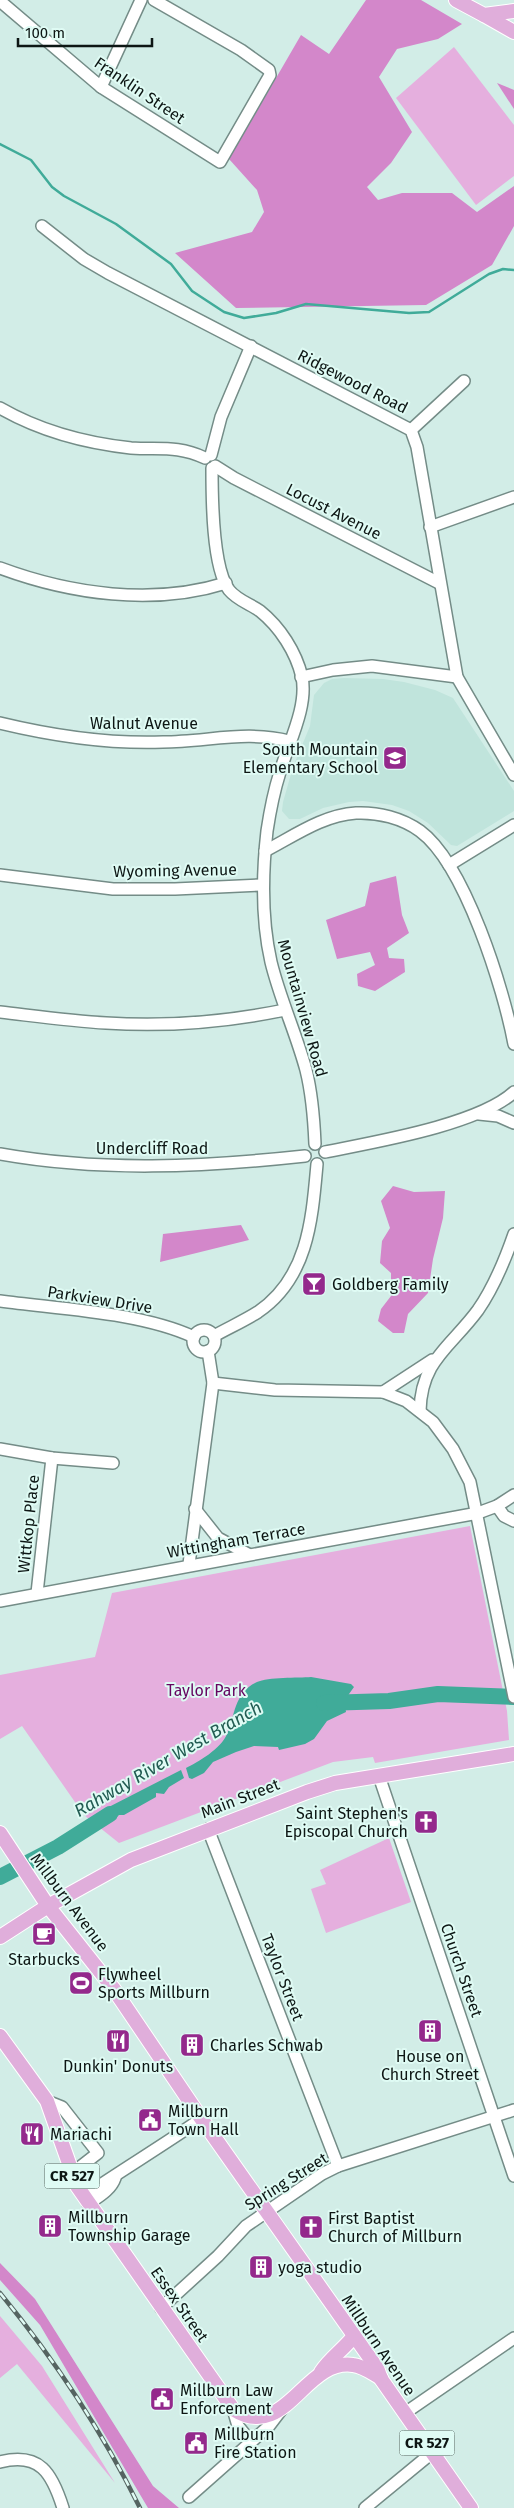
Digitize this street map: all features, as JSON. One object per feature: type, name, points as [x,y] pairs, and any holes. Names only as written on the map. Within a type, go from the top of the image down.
[{"type":"main road","points":[[456,0],[514,32]]},
{"type":"main road","points":[[484,15],[514,11]]},
{"type":"main road","name":"Main Street","points":[[0,1937],[48,1906],[128,1861],[208,1829],[335,1783],[514,1754]]},
{"type":"main road","name":"Millburn Avenue","points":[[0,1833],[48,1906],[112,1988],[201,2119],[377,2368],[381,2379],[471,2508]]},
{"type":"main road","name":"Essex Street","points":[[0,2036],[47,2101],[71,2174],[86,2200],[233,2409]]},
{"type":"main road","points":[[322,2372],[329,2360],[345,2347],[354,2336]]},
{"type":"main road","name":"CR 527","points":[[233,2409],[250,2417],[274,2414],[322,2372],[352,2365],[365,2369],[381,2379]]},
{"type":"street","points":[[100,87],[141,0]]},
{"type":"street","name":"Franklin Street","points":[[0,1],[100,87],[220,162],[270,75],[269,70],[241,50],[154,0]]},
{"type":"street","name":"Ridgewood Road","points":[[42,226],[92,264],[411,430],[417,447],[439,583],[457,677],[514,775]]},
{"type":"street","name":"Mountainview Road","points":[[251,346],[221,417],[211,462],[217,549],[226,583],[235,596],[259,611],[277,628],[293,654],[302,677],[300,706],[274,793],[262,884],[266,939],[285,1010],[306,1071],[314,1118],[315,1144]]},
{"type":"street","points":[[411,430],[464,381]]},
{"type":"street","name":"Locust Avenue","points":[[0,408],[41,428],[74,439],[122,447],[181,449],[211,462],[234,478],[439,583]]},
{"type":"street","points":[[430,527],[514,497]]},
{"type":"street","points":[[0,568],[84,590],[119,594],[181,594],[226,583]]},
{"type":"street","points":[[302,677],[341,669],[372,666],[457,677]]},
{"type":"street","name":"Walnut Avenue","points":[[0,723],[86,740],[119,742],[165,742],[260,735],[289,740]]},
{"type":"street","points":[[265,850],[324,820],[354,813],[374,814],[404,822],[421,832],[437,848],[449,864],[480,929],[493,963],[514,1044]]},
{"type":"street","points":[[449,864],[514,825]]},
{"type":"street","name":"Wyoming Avenue","points":[[0,875],[114,889],[167,890],[262,884]]},
{"type":"street","points":[[0,1012],[108,1024],[158,1024],[194,1023],[249,1017],[285,1010]]},
{"type":"street","points":[[325,1152],[398,1136],[477,1114],[503,1101],[514,1092]]},
{"type":"street","points":[[477,1114],[498,1116],[514,1123]]},
{"type":"street","points":[[315,1144],[325,1152],[323,1161],[317,1164],[308,1162],[305,1156],[306,1149],[315,1144]]},
{"type":"street","name":"Undercliff Road","points":[[0,1154],[42,1162],[130,1167],[221,1164],[305,1156]]},
{"type":"street","points":[[214,1336],[257,1312],[270,1302],[292,1276],[306,1246],[314,1202],[317,1164]]},
{"type":"street","points":[[383,1392],[407,1379],[436,1358],[478,1309],[494,1282],[514,1234]]},
{"type":"street","name":"Parkview Drive","points":[[0,1301],[145,1321],[179,1330],[194,1337]]},
{"type":"street","points":[[202,1330],[209,1331],[214,1336],[215,1343],[208,1351],[202,1352],[196,1348],[194,1337],[202,1330]]},
{"type":"street","points":[[189,1564],[213,1383],[208,1351]]},
{"type":"street","points":[[420,1411],[422,1386],[436,1358]]},
{"type":"street","points":[[213,1383],[275,1390],[383,1392],[398,1397],[420,1411],[443,1434],[463,1465],[470,1482],[478,1513],[514,1697]]},
{"type":"street","points":[[0,1449],[52,1458],[113,1463]]},
{"type":"street","name":"Wittkop Place","points":[[37,1594],[52,1458]]},
{"type":"street","points":[[478,1513],[497,1506],[514,1495]]},
{"type":"street","points":[[497,1506],[504,1516],[514,1521]]},
{"type":"street","points":[[195,1509],[218,1538],[227,1545],[248,1554]]},
{"type":"street","name":"Wittingham Terrace","points":[[0,1600],[189,1564],[478,1513]]},
{"type":"street","name":"Church Street","points":[[379,1776],[514,2176]]},
{"type":"street","name":"Taylor Street","points":[[208,1829],[338,2166]]},
{"type":"street","points":[[47,2101],[62,2107],[98,2153],[71,2174]]},
{"type":"street","name":"Spring Street","points":[[161,2308],[218,2256],[246,2226],[322,2174],[338,2166],[514,2110]]},
{"type":"street","points":[[86,2200],[109,2178],[115,2177],[136,2164],[201,2119]]},
{"type":"street","points":[[405,2413],[514,2338]]},
{"type":"street","points":[[189,2497],[268,2426],[285,2406]]},
{"type":"street","name":"Essex Street","points":[[233,2409],[238,2426],[251,2442]]},
{"type":"street","points":[[365,2508],[433,2452]]},
{"type":"street","points":[[0,2462],[18,2458],[39,2464],[48,2472],[63,2508]]},
{"type":"shaded area","points":[[366,0],[421,0],[462,24],[438,39],[397,49],[379,77],[412,132],[391,163],[367,187],[378,200],[402,193],[452,193],[477,212],[514,186],[514,226],[492,265],[426,305],[236,308],[175,253],[252,232],[264,212],[257,190],[229,159],[301,35],[329,54]]},
{"type":"shaded area","points":[[497,83],[514,90],[514,109]]},
{"type":"shaded area","name":"South Mountain Elementary School","points":[[332,679],[383,679],[404,682],[435,690],[453,698],[514,791],[514,811],[457,846],[451,845],[428,823],[409,811],[392,805],[363,801],[349,802],[323,808],[300,819],[289,819],[282,811],[283,802],[293,767],[310,726],[314,695],[324,683]]},
{"type":"shaded area","points":[[396,876],[402,915],[409,933],[387,948],[389,958],[404,959],[405,972],[375,991],[358,986],[357,974],[375,965],[370,952],[337,959],[326,920],[365,906],[370,883]]},
{"type":"shaded area","points":[[393,1186],[414,1192],[445,1191],[443,1218],[433,1259],[428,1293],[408,1314],[404,1333],[393,1333],[378,1321],[381,1309],[391,1296],[391,1273],[380,1263],[382,1241],[390,1228],[381,1201]]},
{"type":"shaded area","points":[[241,1225],[249,1240],[160,1262],[163,1234]]},
{"type":"shaded area","points":[[311,1677],[351,1684],[354,1687],[344,1701],[346,1712],[327,1721],[314,1739],[305,1744],[279,1750],[278,1747],[254,1746],[213,1762],[204,1773],[192,1779],[189,1778],[186,1768],[209,1754],[224,1740],[236,1705],[249,1686],[268,1679]]},
{"type":"shaded area","points":[[181,1770],[184,1778],[169,1787],[164,1794],[156,1793],[156,1797],[124,1815],[119,1815],[115,1819],[103,1820],[94,1826],[92,1824],[101,1811]]},
{"type":"shaded area","points":[[0,2263],[35,2299],[153,2486],[179,2508],[148,2508],[40,2325],[0,2280]]},
{"type":"green space","points":[[454,47],[514,125],[514,176],[476,205],[396,98]]},
{"type":"green space","name":"Taylor Park","points":[[470,1526],[507,1711],[509,1740],[375,1763],[373,1757],[333,1762],[119,1843],[84,1815],[22,1726],[0,1739],[0,1675],[95,1657],[112,1593]]},
{"type":"green space","points":[[389,1838],[411,1902],[326,1933],[311,1889],[326,1884],[320,1870]]},
{"type":"green space","points":[[0,2316],[42,2366],[115,2483],[17,2364],[0,2378]]},
{"type":"waterway","points":[[0,144],[31,160],[52,187],[64,196],[116,224],[171,264],[192,291],[224,312],[244,318],[276,313],[306,304],[409,313],[429,312],[489,274],[503,269],[514,270]]},
{"type":"waterway","name":"Rahway River West Branch","points":[[324,1703],[389,1701],[438,1694],[514,1697]]},
{"type":"waterway","name":"Rahway River West Branch","points":[[0,1877],[58,1847],[110,1814]]},
{"type":"railway","points":[[0,2293],[40,2344],[94,2424],[140,2508]]},
{"type":"place","name":"South Mountain Elementary School","points":[[395,758]]},
{"type":"place","name":"Goldberg Family","points":[[314,1284]]},
{"type":"place","name":"Saint Stephen's Episcopal Church","points":[[426,1822]]},
{"type":"place","name":"Starbucks","points":[[44,1934]]},
{"type":"place","name":"Flywheel Sports Millburn","points":[[81,1983]]},
{"type":"place","name":"House on Church Street","points":[[430,2031]]},
{"type":"place","name":"Dunkin' Donuts","points":[[118,2041]]},
{"type":"place","name":"Charles Schwab","points":[[192,2045]]},
{"type":"place","name":"Millburn Town Hall","points":[[150,2120]]},
{"type":"place","name":"Mariachi","points":[[32,2134]]},
{"type":"place","name":"Millburn Township Garage","points":[[50,2226]]},
{"type":"place","name":"First Baptist Church of Millburn","points":[[311,2227]]},
{"type":"place","name":"yoga studio","points":[[261,2267]]},
{"type":"place","name":"Millburn Law Enforcement","points":[[162,2399]]},
{"type":"place","name":"Millburn Fire Station","points":[[196,2443]]}]
